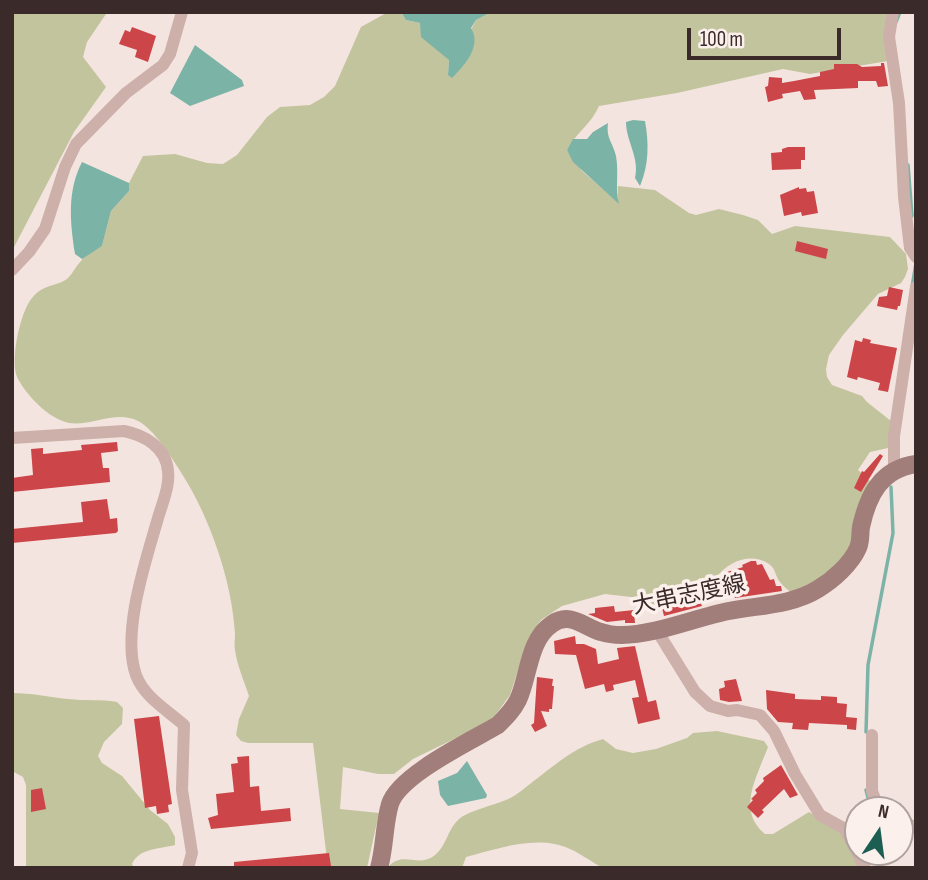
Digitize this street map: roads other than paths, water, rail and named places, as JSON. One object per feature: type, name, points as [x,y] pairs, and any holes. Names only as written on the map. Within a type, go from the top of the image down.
[{"type":"main road","points":[[894,470],[916,464]]},
{"type":"main road","name":"大串志度線","points":[[379,868],[390,804],[395,793],[407,780],[506,717],[519,698],[538,640],[550,625],[563,618],[572,619],[600,632],[626,635],[739,608],[780,603],[816,590],[832,579],[859,547],[861,528],[873,491],[886,475],[894,470]]},
{"type":"street","points":[[12,270],[45,229],[65,167],[76,144],[126,93],[163,65],[170,54],[182,12]]},
{"type":"street","points":[[893,12],[889,37],[901,115],[904,197],[910,248],[916,257]]},
{"type":"street","points":[[894,470],[894,436],[916,287]]},
{"type":"street","points":[[12,438],[124,431],[140,434],[153,442],[162,453],[168,470],[164,495],[138,590],[133,647],[135,673],[142,688],[184,724],[182,790],[192,853],[188,868]]},
{"type":"street","points":[[656,629],[695,692],[710,706],[760,715],[774,731],[795,775],[820,815],[845,829],[865,868]]},
{"type":"street","points":[[872,735],[874,796]]},
{"type":"water","points":[[401,12],[487,14],[476,20],[471,28],[475,42],[471,55],[452,78],[448,75],[449,60],[421,37],[420,23],[406,20]]},
{"type":"water","points":[[195,45],[242,80],[244,86],[190,106],[170,93]]},
{"type":"water","points":[[645,121],[648,146],[647,162],[640,186],[635,178],[636,163],[626,122]]},
{"type":"water","points":[[608,123],[608,133],[617,162],[619,204],[573,162],[567,150],[573,139],[587,139]]},
{"type":"water","points":[[82,162],[129,183],[129,191],[111,211],[102,246],[82,259],[75,254],[71,207],[74,184]]},
{"type":"water","points":[[467,761],[487,795],[486,798],[448,806],[440,795],[438,781],[457,773]]},
{"type":"waterway","points":[[896,22],[900,12]]},
{"type":"waterway","points":[[908,165],[912,216]]},
{"type":"waterway","points":[[912,287],[916,263]]},
{"type":"waterway","points":[[866,732],[868,665],[893,533],[891,487]]},
{"type":"waterway","points":[[866,790],[868,796]]}]
